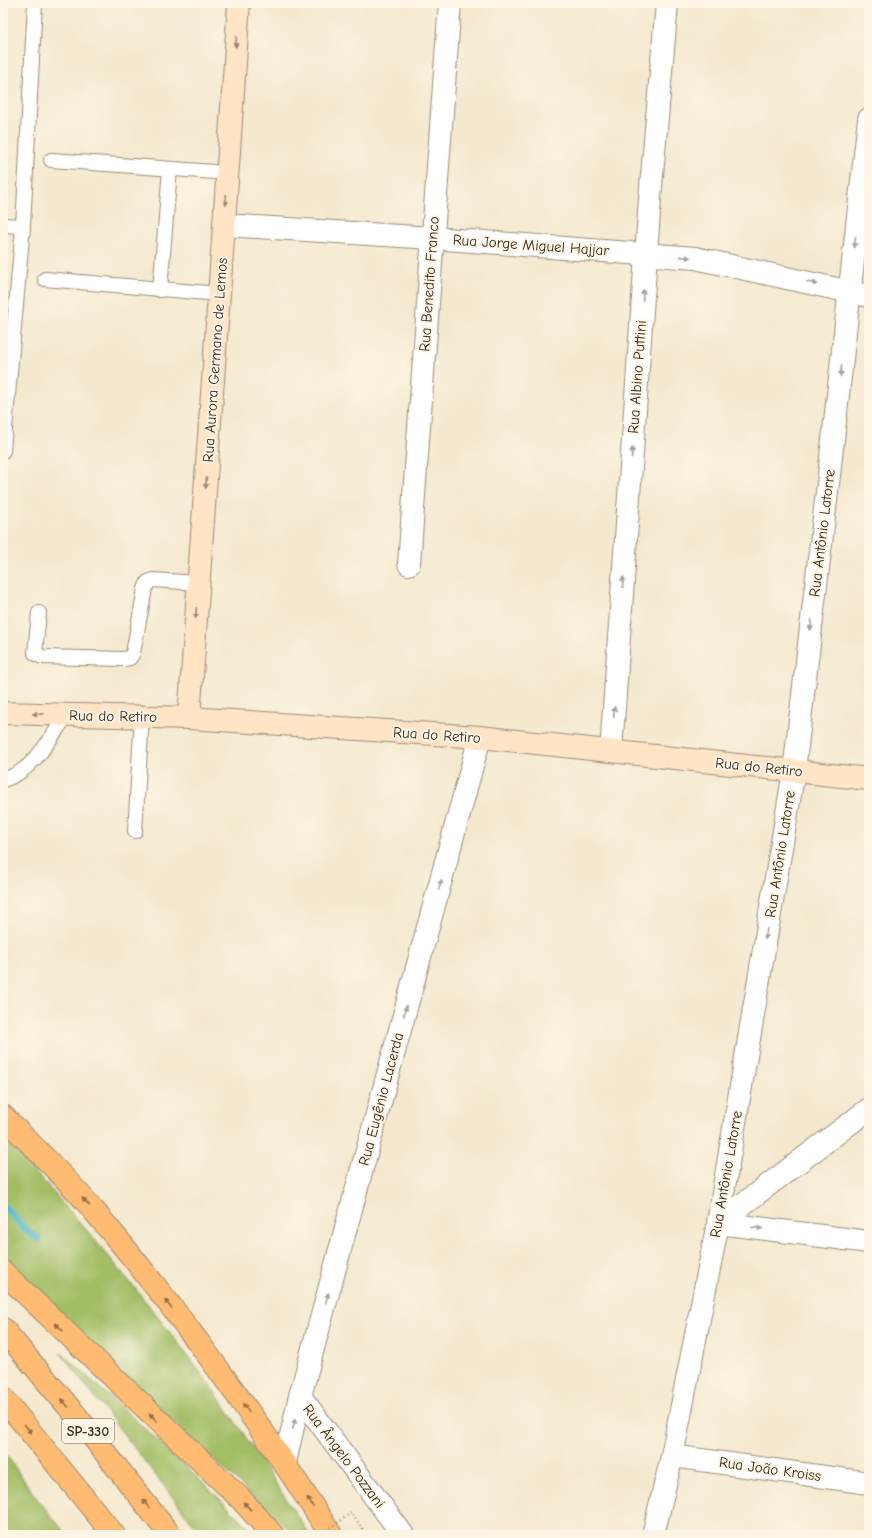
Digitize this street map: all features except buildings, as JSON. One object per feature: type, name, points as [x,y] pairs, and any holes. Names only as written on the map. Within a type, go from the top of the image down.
[{"type":"highway","points":[[3,1116],[95,1211],[193,1335],[285,1462],[331,1535]]},
{"type":"highway","points":[[3,1272],[240,1500],[273,1535]]},
{"type":"highway","name":"SP-330","points":[[3,1329],[78,1418],[170,1535]]},
{"type":"highway","name":"SP-330","points":[[3,1398],[114,1535]]},
{"type":"main road","name":"Rua Aurora Germano de Lemos","points":[[188,718],[239,3]]},
{"type":"main road","name":"Rua do Retiro","points":[[3,714],[188,718],[480,737],[869,779]]},
{"type":"street","name":"Rua Benedito Franco","points":[[409,564],[450,3]]},
{"type":"street","name":"Rua Albino Puttini","points":[[611,751],[646,253],[667,3]]},
{"type":"street","name":"Rua Antônio Latorre","points":[[653,1535],[672,1456],[718,1223],[794,771],[859,294],[869,120]]},
{"type":"street","name":"Rua Jorge Miguel Hajjar","points":[[224,225],[432,238],[646,253],[695,258],[859,294]]},
{"type":"street","name":"Rua Eugênio Lacerda","points":[[285,1462],[300,1396],[480,737]]},
{"type":"street","points":[[718,1223],[869,1109]]},
{"type":"street","points":[[718,1223],[869,1242]]},
{"type":"street","name":"Rua Ângelo Pozzani","points":[[300,1396],[403,1535]]},
{"type":"street","name":"Rua João Kroiss","points":[[672,1456],[869,1483]]},
{"type":"lane","points":[[3,452],[23,226],[35,3]]},
{"type":"lane","points":[[51,160],[228,173]]},
{"type":"lane","points":[[160,290],[170,169]]},
{"type":"lane","points":[[3,225],[23,226]]},
{"type":"lane","points":[[45,279],[219,294]]},
{"type":"lane","points":[[39,613],[35,653],[42,657],[130,658],[133,653],[145,589],[148,582],[153,580],[198,583]]},
{"type":"lane","points":[[3,780],[14,777],[30,765],[67,715]]},
{"type":"lane","points":[[135,831],[142,716]]},
{"type":"path","points":[[321,1535],[351,1513],[367,1535]]},
{"type":"green space","points":[[3,1137],[54,1192],[103,1249],[174,1337],[226,1408],[310,1535],[295,1535],[28,1287],[3,1260]]},
{"type":"green space","points":[[59,1351],[171,1452],[257,1535],[202,1535]]},
{"type":"green space","points":[[3,1450],[35,1496],[67,1535],[3,1535]]},
{"type":"waterway","points":[[3,1205],[26,1230],[39,1239]]}]
